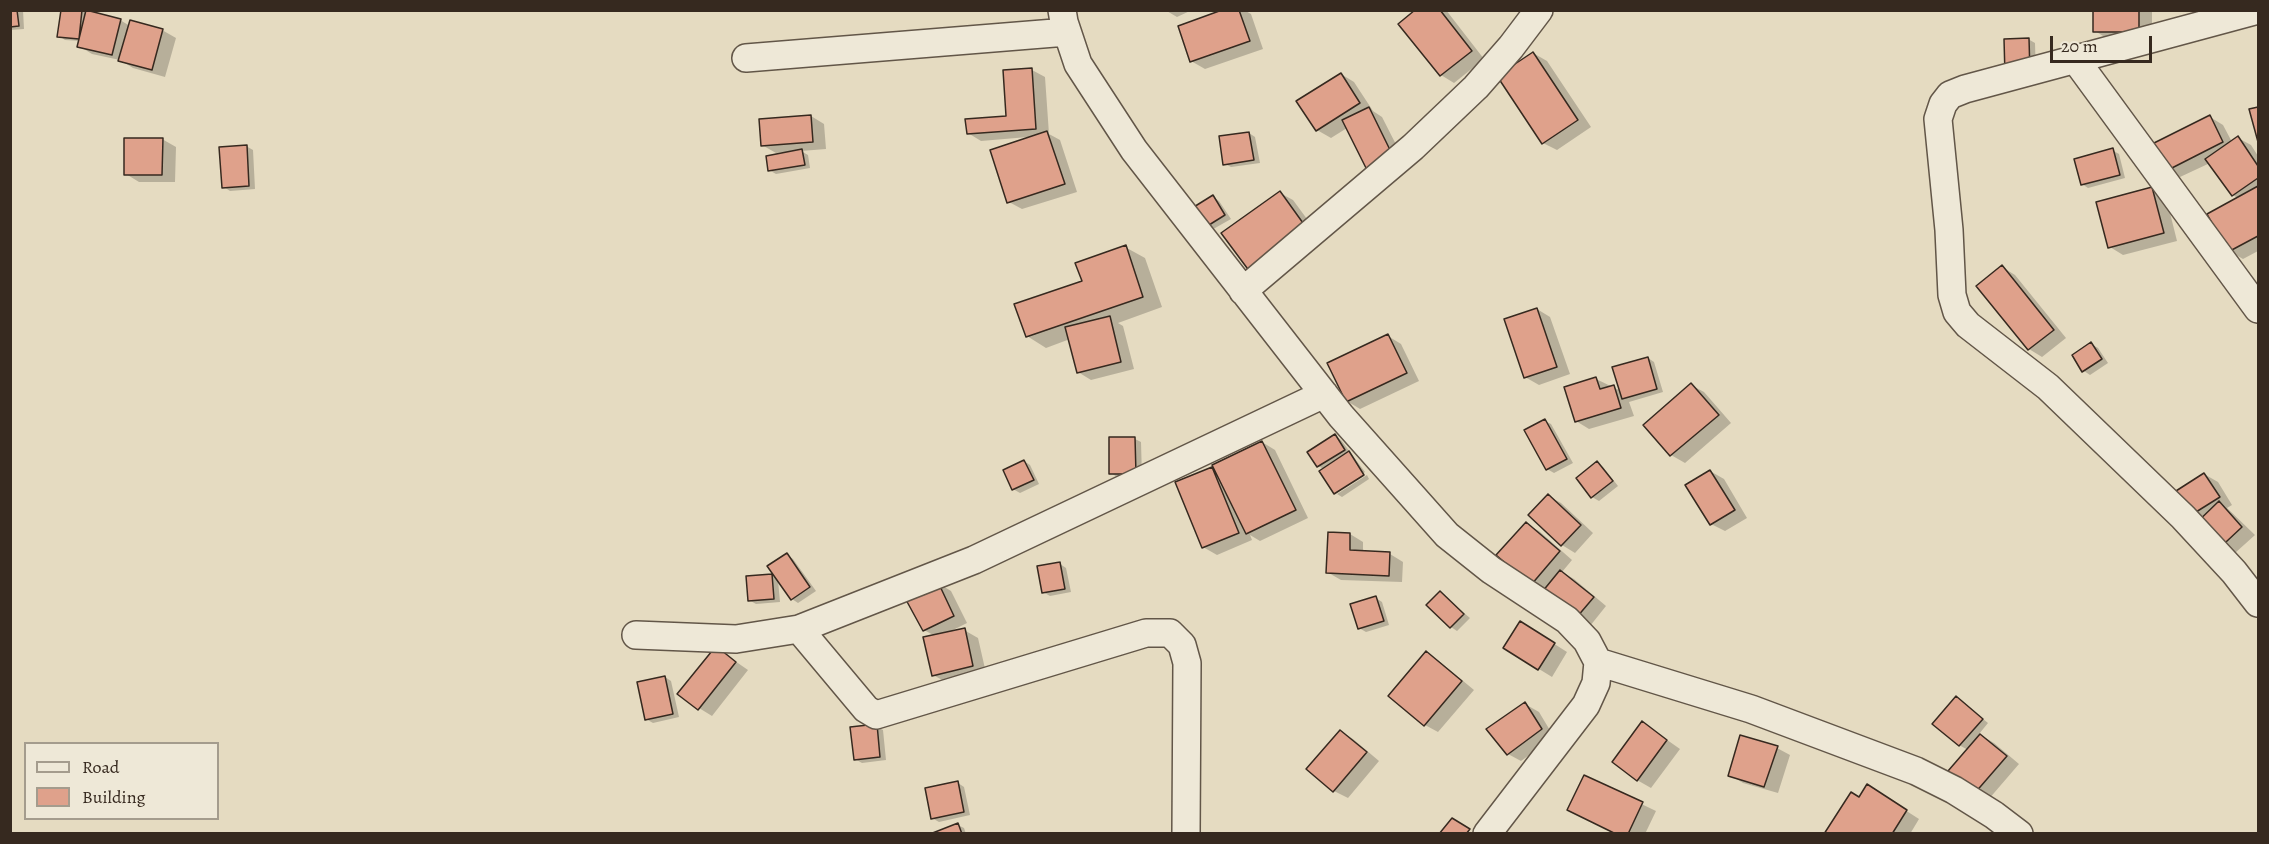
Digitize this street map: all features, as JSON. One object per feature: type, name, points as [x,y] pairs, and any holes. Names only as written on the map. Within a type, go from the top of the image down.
[{"type":"street","points":[[1243,291],[1413,147],[1476,87],[1539,10]]},
{"type":"street","points":[[2258,10],[1965,88],[1950,95],[1943,104],[1938,119],[1949,230],[1952,295],[1957,312],[1968,325],[2048,387],[2166,501],[2234,572],[2259,603]]},
{"type":"street","points":[[746,58],[1065,21],[1078,64],[1128,141],[1324,394],[1397,481],[1447,535],[1491,570],[1567,620],[1587,641],[1598,662],[1596,683],[1586,705],[1487,834]]},
{"type":"street","points":[[2075,59],[2259,309]]},
{"type":"street","points":[[636,634],[736,639],[799,629],[974,560],[1324,394]]},
{"type":"street","points":[[799,629],[866,710],[876,715],[1146,633],[1170,633],[1182,645],[1187,663],[1186,834]]},
{"type":"street","points":[[1598,662],[1751,709],[1916,771],[1954,790],[2019,834]]},
{"type":"building","points":[[10,10],[17,10],[19,26],[10,27]]},
{"type":"building","points":[[61,10],[82,10],[79,39],[57,37]]},
{"type":"building","points":[[86,10],[121,19],[112,55],[77,47]]},
{"type":"building","points":[[1222,10],[1239,10],[1250,41],[1190,62],[1178,26]]},
{"type":"building","points":[[1415,10],[1440,10],[1472,51],[1440,76],[1398,24]]},
{"type":"building","points":[[2093,10],[2139,10],[2139,32],[2093,32]]},
{"type":"building","points":[[130,20],[163,29],[152,70],[118,61]]},
{"type":"building","points":[[2029,38],[2030,74],[2005,75],[2004,39]]},
{"type":"building","points":[[1533,52],[1578,120],[1542,144],[1497,76]]},
{"type":"building","points":[[1032,68],[1036,129],[967,134],[965,119],[1006,116],[1003,70]]},
{"type":"building","points":[[1341,73],[1360,103],[1316,131],[1296,101]]},
{"type":"building","points":[[1369,107],[1393,156],[1367,170],[1342,120]]},
{"type":"building","points":[[2258,107],[2258,142],[2249,109]]},
{"type":"building","points":[[811,115],[813,142],[761,146],[759,119]]},
{"type":"building","points":[[2210,115],[2223,142],[2166,171],[2152,144]]},
{"type":"building","points":[[1047,131],[1065,184],[1007,203],[990,150]]},
{"type":"building","points":[[1249,132],[1254,160],[1223,165],[1219,136]]},
{"type":"building","points":[[2238,136],[2258,166],[2258,178],[2232,196],[2205,159]]},
{"type":"building","points":[[124,138],[163,138],[162,175],[124,175]]},
{"type":"building","points":[[247,145],[249,186],[222,188],[219,147]]},
{"type":"building","points":[[2113,148],[2120,175],[2081,185],[2074,159]]},
{"type":"building","points":[[802,149],[805,165],[768,171],[766,156]]},
{"type":"building","points":[[2258,186],[2258,236],[2228,252],[2207,214]]},
{"type":"building","points":[[2152,187],[2164,233],[2108,248],[2096,202]]},
{"type":"building","points":[[1280,191],[1308,230],[1250,272],[1221,233]]},
{"type":"building","points":[[1213,195],[1225,215],[1201,230],[1189,210]]},
{"type":"building","points":[[1126,245],[1143,297],[1026,337],[1014,304],[1082,281],[1075,263]]},
{"type":"building","points":[[2002,265],[2054,330],[2028,350],[1976,286]]},
{"type":"building","points":[[1537,308],[1557,367],[1524,378],[1504,319]]},
{"type":"building","points":[[1110,316],[1121,362],[1077,373],[1065,327]]},
{"type":"building","points":[[1388,334],[1407,373],[1346,402],[1327,363]]},
{"type":"building","points":[[2091,342],[2102,359],[2082,372],[2072,355]]},
{"type":"building","points":[[1648,357],[1657,389],[1622,399],[1612,367]]},
{"type":"building","points":[[1596,377],[1600,389],[1614,385],[1621,408],[1575,422],[1564,387]]},
{"type":"building","points":[[1691,383],[1719,415],[1670,456],[1643,425]]},
{"type":"building","points":[[1545,419],[1567,459],[1546,470],[1524,430]]},
{"type":"building","points":[[1335,434],[1345,450],[1317,467],[1307,452]]},
{"type":"building","points":[[1109,437],[1135,437],[1136,474],[1109,474]]},
{"type":"building","points":[[1262,441],[1296,510],[1246,534],[1212,465]]},
{"type":"building","points":[[1349,451],[1364,475],[1334,494],[1319,471]]},
{"type":"building","points":[[1024,460],[1034,480],[1012,490],[1003,470]]},
{"type":"building","points":[[1597,461],[1613,481],[1591,498],[1576,478]]},
{"type":"building","points":[[1212,467],[1239,533],[1202,548],[1175,482]]},
{"type":"building","points":[[1710,470],[1735,510],[1710,525],[1685,485]]},
{"type":"building","points":[[2204,473],[2220,497],[2180,522],[2165,498]]},
{"type":"building","points":[[1548,494],[1581,525],[1561,546],[1528,515]]},
{"type":"building","points":[[2219,501],[2242,527],[2211,556],[2188,531]]},
{"type":"building","points":[[1526,522],[1560,551],[1531,585],[1496,555]]},
{"type":"building","points":[[1328,532],[1350,533],[1350,550],[1390,552],[1389,576],[1326,573]]},
{"type":"building","points":[[787,553],[810,587],[791,600],[767,566]]},
{"type":"building","points":[[1060,562],[1065,589],[1042,593],[1037,566]]},
{"type":"building","points":[[1560,570],[1594,597],[1571,624],[1538,597]]},
{"type":"building","points":[[772,574],[774,599],[748,601],[746,576]]},
{"type":"building","points":[[938,582],[954,616],[923,631],[905,598]]},
{"type":"building","points":[[1440,591],[1464,614],[1450,628],[1426,605]]},
{"type":"building","points":[[1376,596],[1384,621],[1358,629],[1350,604]]},
{"type":"building","points":[[1520,621],[1555,643],[1538,670],[1503,648]]},
{"type":"building","points":[[965,628],[973,666],[932,676],[923,637]]},
{"type":"building","points":[[716,646],[736,662],[698,710],[677,694]]},
{"type":"building","points":[[1426,651],[1462,681],[1424,726],[1388,696]]},
{"type":"building","points":[[665,676],[673,714],[645,720],[637,682]]},
{"type":"building","points":[[1956,696],[1983,719],[1959,746],[1932,724]]},
{"type":"building","points":[[1525,702],[1542,729],[1507,755],[1486,729]]},
{"type":"building","points":[[1642,721],[1667,740],[1637,781],[1612,762]]},
{"type":"building","points":[[877,724],[880,757],[854,760],[850,727]]},
{"type":"building","points":[[1340,730],[1367,752],[1333,792],[1306,769]]},
{"type":"building","points":[[1980,734],[2007,756],[1974,794],[1948,771]]},
{"type":"building","points":[[1740,735],[1778,746],[1764,787],[1728,776]]},
{"type":"building","points":[[1584,775],[1643,802],[1628,834],[1616,834],[1567,810]]},
{"type":"building","points":[[958,781],[964,812],[931,819],[925,788]]},
{"type":"building","points":[[1867,784],[1907,810],[1892,834],[1824,834],[1851,792],[1859,797]]},
{"type":"building","points":[[1452,818],[1470,829],[1466,834],[1439,834]]},
{"type":"building","points":[[958,823],[962,834],[930,834]]}]
